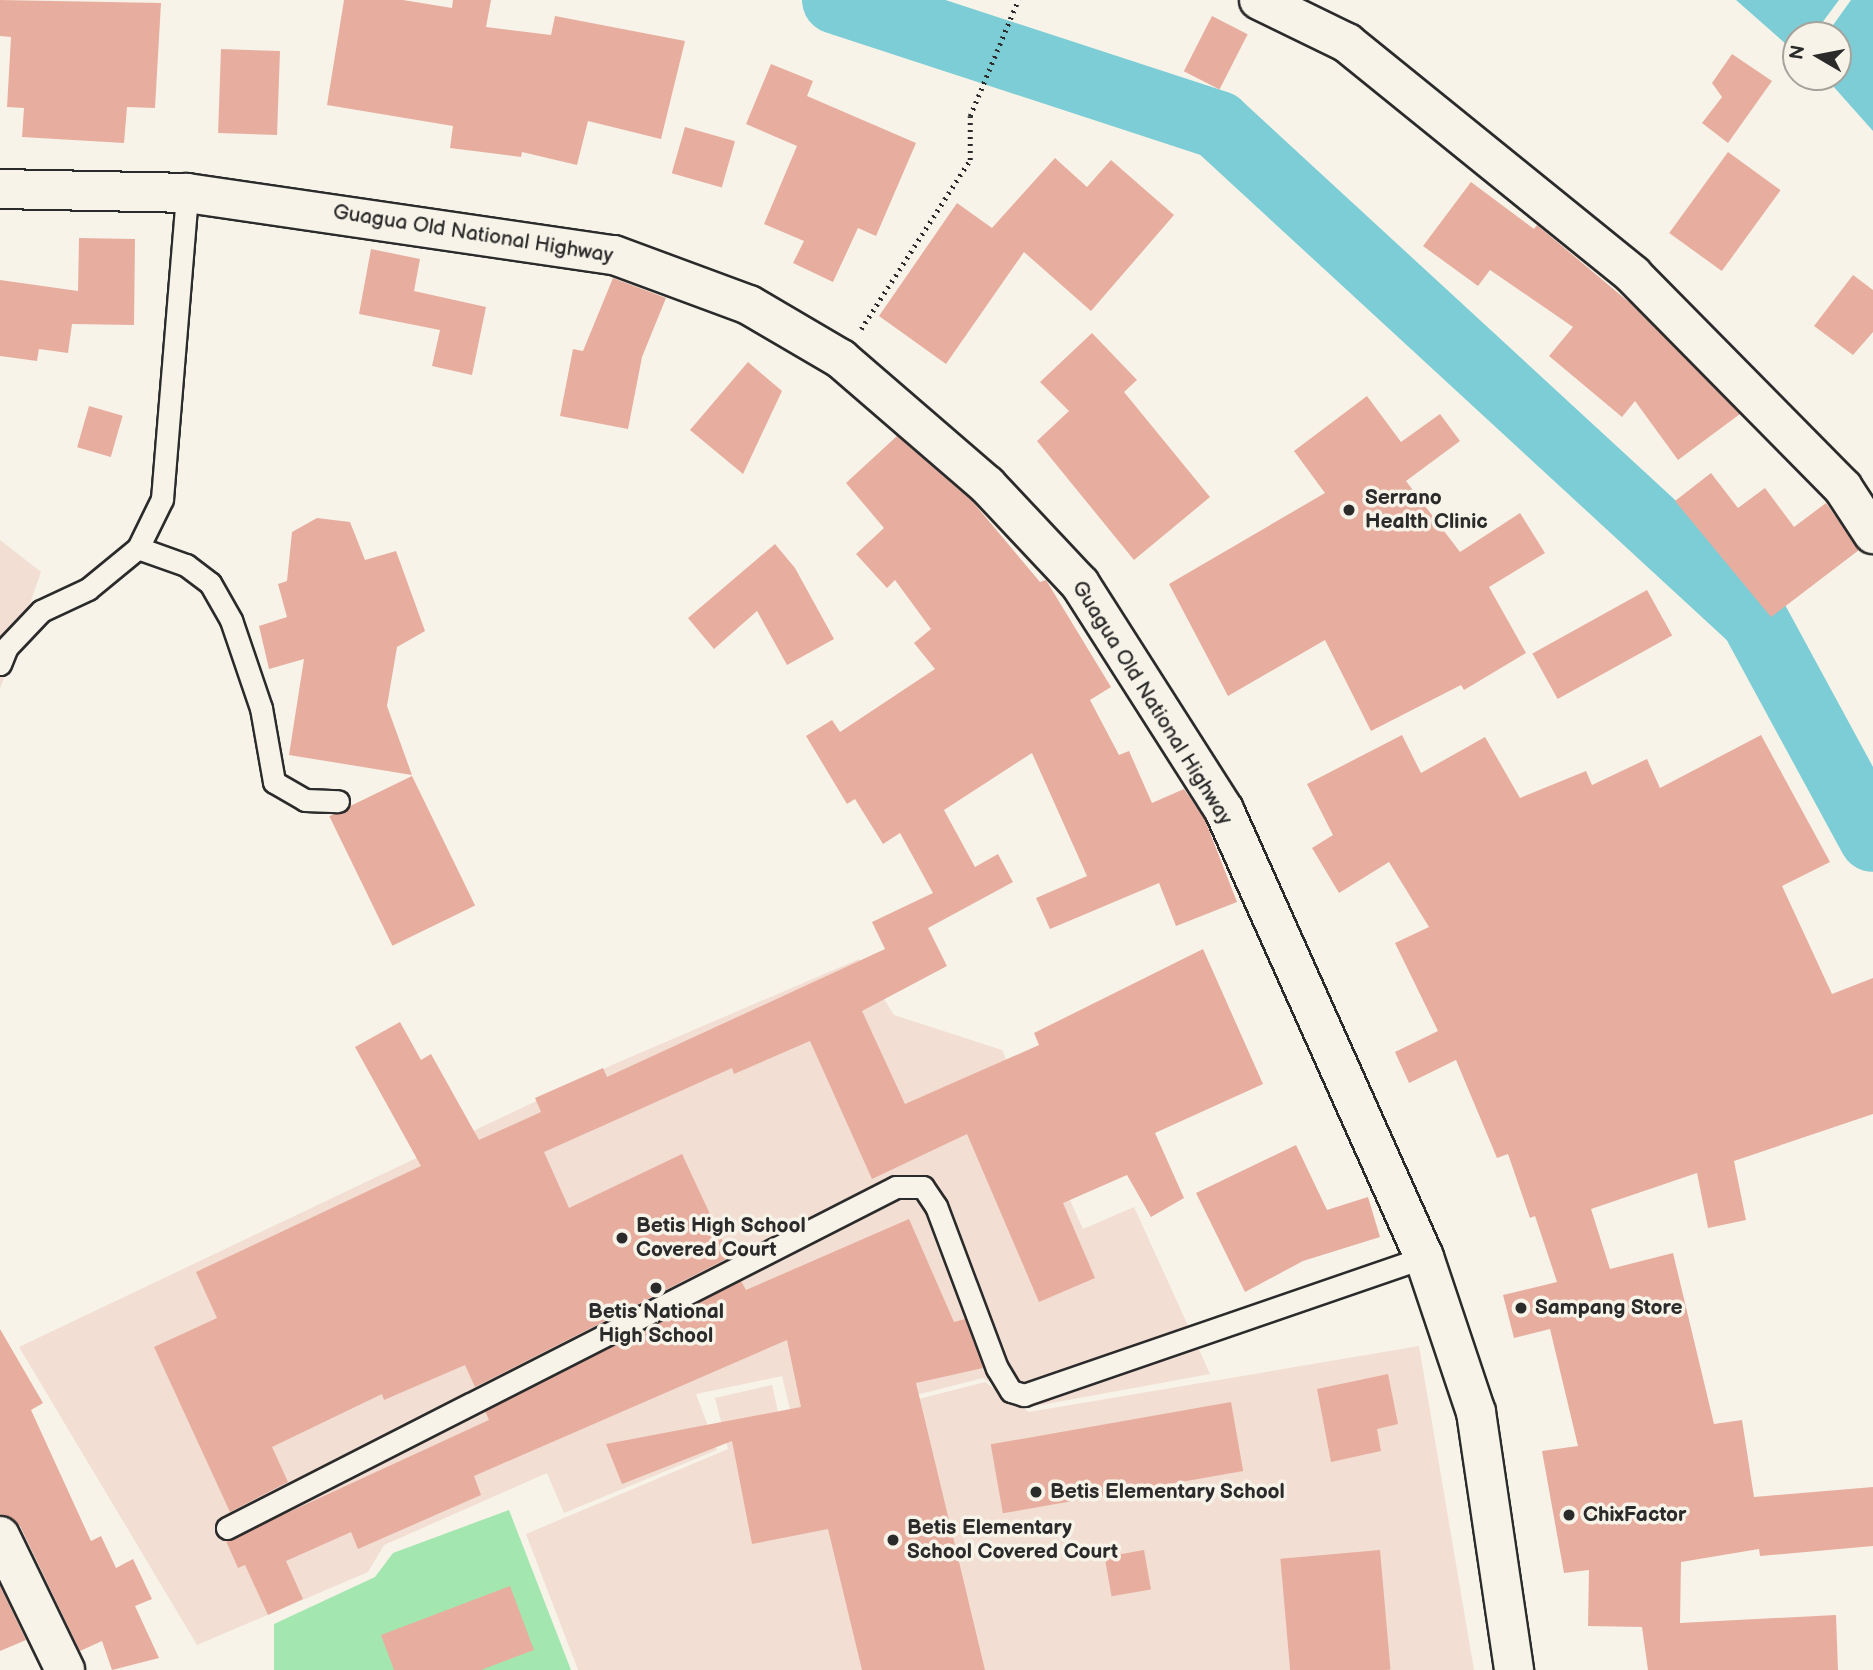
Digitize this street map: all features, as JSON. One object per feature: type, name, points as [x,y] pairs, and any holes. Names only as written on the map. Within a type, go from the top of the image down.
[{"type":"main road","points":[[1259,0],[1347,43],[1633,275],[1843,488],[1873,534]]},
{"type":"main road","name":"Guagua Old National Highway","points":[[0,189],[187,193],[614,255],[749,305],[841,359],[987,485],[1080,584],[1224,810],[1424,1256],[1476,1412],[1514,1670]]},
{"type":"main road","points":[[0,1536],[65,1670]]},
{"type":"lane","points":[[0,664],[7,646],[41,611],[88,589],[138,548],[162,499],[187,193]]},
{"type":"lane","points":[[138,548],[186,565],[210,583],[231,620],[261,708],[274,782],[304,800],[338,801]]},
{"type":"lane","points":[[228,1528],[896,1187],[923,1187],[936,1206],[997,1368],[1011,1391],[1024,1395],[1424,1256]]},
{"type":"path","points":[[841,359],[970,160],[970,116],[1018,1]]},
{"type":"shaded area","points":[[0,540],[41,572],[0,689]]},
{"type":"shaded area","name":"Betis National High School","points":[[859,959],[894,1015],[1002,1050],[1083,1229],[1134,1207],[1210,1374],[1030,1407],[983,1378],[794,1426],[782,1376],[696,1394],[717,1450],[564,1513],[547,1473],[384,1545],[368,1572],[197,1645],[19,1347],[612,1065]]},
{"type":"shaded area","name":"Betis Elementary School","points":[[1419,1346],[1474,1670],[578,1670],[526,1534],[728,1449],[715,1398],[772,1385],[783,1434],[985,1382],[1029,1412]]},
{"type":"green space","points":[[509,1510],[571,1670],[274,1670],[274,1624],[375,1577],[393,1553]]},
{"type":"water","points":[[1736,0],[1839,0],[1823,21],[1782,21],[1782,41]]},
{"type":"water","points":[[1851,0],[1873,0],[1873,131],[1837,91],[1852,91],[1852,21],[1836,21]]},
{"type":"building","points":[[0,0],[161,3],[155,108],[127,107],[124,143],[22,137],[24,108],[7,107],[11,37],[0,36]]},
{"type":"building","points":[[344,0],[403,0],[452,8],[453,0],[491,0],[486,27],[551,35],[555,16],[685,41],[661,139],[588,121],[577,165],[522,152],[521,157],[450,148],[453,126],[327,105]]},
{"type":"building","points":[[1212,16],[1248,34],[1219,89],[1184,71]]},
{"type":"building","points":[[221,49],[280,51],[277,135],[218,133]]},
{"type":"building","points":[[1732,54],[1772,81],[1728,143],[1702,123],[1722,97],[1712,83]]},
{"type":"building","points":[[771,64],[813,81],[807,96],[916,143],[876,236],[858,228],[833,282],[793,263],[804,241],[764,224],[797,146],[746,124]]},
{"type":"building","points":[[685,127],[735,141],[722,187],[672,173]]},
{"type":"building","points":[[1728,152],[1781,190],[1722,271],[1669,233]]},
{"type":"building","points":[[1055,158],[1087,187],[1111,160],[1174,215],[1091,311],[1024,252],[946,364],[879,316],[957,203],[992,228]]},
{"type":"building","points":[[1471,182],[1534,229],[1537,225],[1630,303],[1740,414],[1678,460],[1635,401],[1622,417],[1549,356],[1573,327],[1490,270],[1478,286],[1423,246]]},
{"type":"building","points":[[79,238],[135,239],[134,325],[72,324],[68,353],[39,349],[37,361],[0,356],[0,280],[78,291]]},
{"type":"building","points":[[371,249],[420,259],[414,291],[486,307],[472,375],[432,366],[440,330],[359,314]]},
{"type":"building","points":[[1853,275],[1873,290],[1873,332],[1853,355],[1814,326]]},
{"type":"building","points":[[613,278],[666,298],[642,357],[628,429],[560,416],[573,349],[583,351]]},
{"type":"building","points":[[1092,333],[1137,380],[1124,392],[1210,497],[1134,560],[1037,441],[1069,411],[1040,382]]},
{"type":"building","points":[[748,362],[782,391],[743,474],[690,430]]},
{"type":"building","points":[[1367,396],[1401,442],[1440,414],[1460,441],[1406,481],[1460,552],[1520,513],[1545,553],[1489,587],[1526,653],[1464,690],[1461,685],[1371,731],[1325,640],[1228,696],[1169,584],[1325,493],[1294,451]]},
{"type":"building","points":[[89,406],[123,416],[111,457],[77,447]]},
{"type":"building","points":[[897,436],[972,501],[1040,582],[1046,580],[1111,687],[1090,700],[1119,755],[1129,751],[1152,803],[1184,789],[1205,820],[1237,902],[1176,926],[1159,883],[1050,929],[1036,898],[1087,876],[1032,753],[944,810],[975,867],[998,854],[1013,882],[928,928],[947,966],[862,1011],[905,1104],[1039,1045],[1034,1033],[1203,949],[1263,1084],[1155,1133],[1184,1198],[1151,1217],[1127,1175],[1063,1203],[1095,1278],[1039,1302],[967,1134],[872,1179],[810,1041],[734,1074],[732,1068],[544,1152],[569,1208],[682,1154],[730,1257],[475,1387],[465,1365],[384,1400],[382,1394],[272,1447],[288,1482],[230,1512],[154,1347],[217,1318],[196,1272],[421,1166],[355,1047],[400,1022],[421,1060],[431,1054],[479,1140],[541,1112],[535,1098],[603,1068],[607,1077],[885,949],[872,922],[933,893],[900,833],[883,844],[855,799],[847,804],[806,736],[832,720],[840,732],[935,669],[914,643],[931,629],[895,580],[887,588],[856,554],[884,528],[846,483]]},
{"type":"building","points":[[1711,473],[1738,508],[1765,488],[1794,527],[1826,503],[1859,550],[1771,617],[1675,501]]},
{"type":"building","points":[[317,518],[350,522],[365,560],[396,551],[425,631],[397,647],[387,706],[412,775],[289,755],[304,659],[269,669],[259,626],[287,617],[278,584],[287,581],[292,532]]},
{"type":"building","points":[[775,544],[795,568],[834,639],[787,665],[757,611],[714,649],[688,618]]},
{"type":"building","points":[[1647,590],[1672,635],[1558,699],[1532,654]]},
{"type":"building","points":[[1402,735],[1421,773],[1485,737],[1520,798],[1586,771],[1592,785],[1647,759],[1660,788],[1761,735],[1830,862],[1782,886],[1832,994],[1873,978],[1873,1114],[1734,1161],[1746,1220],[1708,1228],[1697,1173],[1591,1209],[1610,1269],[1673,1253],[1714,1424],[1742,1420],[1754,1497],[1873,1487],[1873,1546],[1760,1556],[1759,1549],[1681,1562],[1680,1623],[1836,1615],[1838,1670],[1648,1670],[1642,1627],[1588,1626],[1589,1570],[1564,1573],[1542,1451],[1578,1446],[1550,1329],[1514,1338],[1503,1295],[1557,1282],[1535,1216],[1530,1218],[1508,1154],[1497,1158],[1456,1060],[1409,1083],[1395,1052],[1438,1031],[1395,943],[1429,927],[1389,862],[1339,893],[1312,848],[1333,835],[1307,784]]},
{"type":"building","points":[[412,776],[475,905],[392,946],[329,816]]},
{"type":"building","points":[[1296,1145],[1327,1210],[1368,1197],[1380,1237],[1303,1261],[1245,1292],[1196,1193]]},
{"type":"building","points":[[909,1219],[954,1322],[965,1319],[983,1368],[916,1383],[985,1670],[862,1670],[828,1529],[752,1544],[732,1441],[622,1484],[606,1444],[801,1407],[787,1340],[474,1476],[481,1495],[358,1549],[351,1532],[286,1561],[303,1599],[268,1615],[245,1565],[238,1568],[226,1541],[489,1420],[485,1411],[741,1281],[746,1290]]},
{"type":"building","points":[[0,1329],[43,1403],[31,1410],[91,1541],[101,1536],[116,1568],[133,1559],[152,1599],[135,1606],[159,1658],[112,1670],[102,1641],[80,1651],[20,1526],[0,1514]]},
{"type":"building","points":[[1388,1374],[1398,1424],[1377,1429],[1381,1451],[1331,1462],[1317,1389]]},
{"type":"building","points":[[1231,1402],[1243,1471],[1003,1513],[991,1444]]},
{"type":"building","points":[[1144,1550],[1151,1589],[1112,1596],[1105,1557]]},
{"type":"building","points":[[1380,1550],[1390,1670],[1290,1670],[1280,1559]]},
{"type":"building","points":[[0,1586],[26,1640],[0,1651]]},
{"type":"building","points":[[510,1586],[534,1650],[481,1670],[394,1670],[381,1635]]},
{"type":"waterway","points":[[836,0],[1218,125],[1754,619],[1873,838]]},
{"type":"place","name":"Serrano Health Clinic","points":[[1349,510]]},
{"type":"place","name":"Betis High School Covered Court","points":[[622,1238]]},
{"type":"place","name":"Betis National High School","points":[[656,1288]]},
{"type":"place","name":"Sampang Store","points":[[1521,1308]]},
{"type":"place","name":"Betis Elementary School","points":[[1036,1492]]},
{"type":"place","name":"ChixFactor","points":[[1569,1515]]},
{"type":"place","name":"Betis Elementary School Covered Court","points":[[893,1540]]}]
